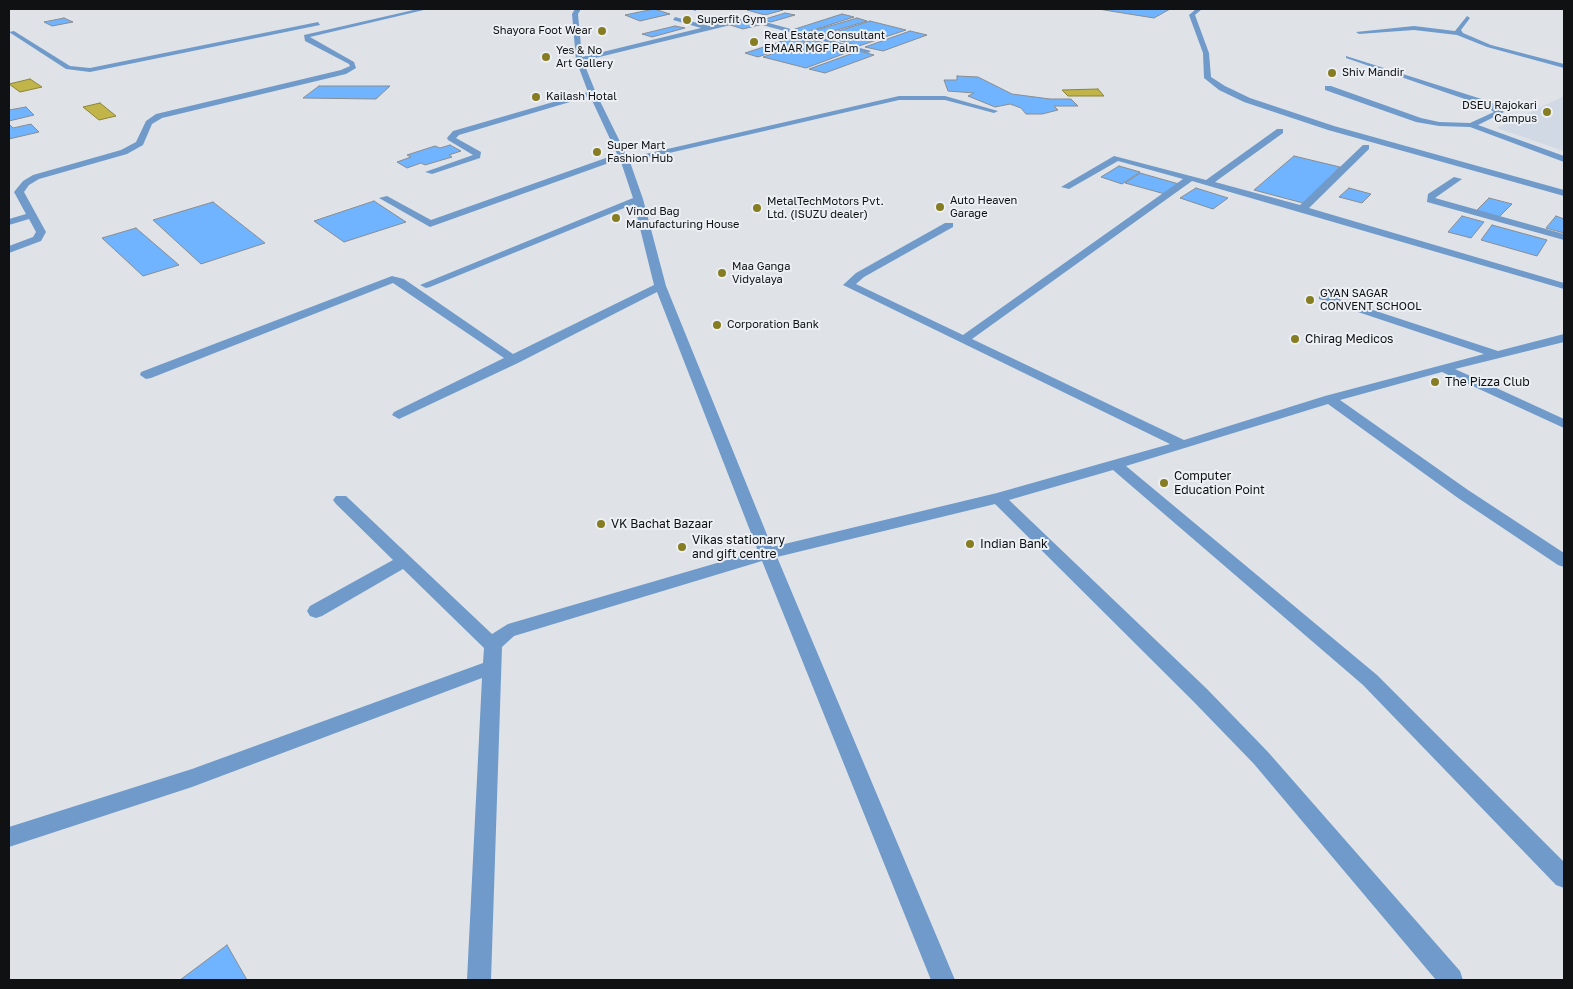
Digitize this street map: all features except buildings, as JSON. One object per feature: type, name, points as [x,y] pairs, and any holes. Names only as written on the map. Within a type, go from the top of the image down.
[{"type":"street","points":[[336,21],[393,9]]},
{"type":"street","points":[[18,181],[124,152],[140,143],[149,122],[159,116],[354,67],[352,63],[306,40],[306,36],[425,9]]},
{"type":"street","points":[[578,9],[575,14],[579,60],[592,93],[624,158],[638,199],[660,286],[767,554],[943,980]]},
{"type":"street","points":[[1199,9],[1192,15],[1206,52],[1205,60],[1208,78],[1222,88],[1247,100],[1331,128],[1564,193]]},
{"type":"street","points":[[744,12],[743,15],[747,19]]},
{"type":"street","points":[[1458,32],[1467,18]]},
{"type":"street","points":[[675,19],[707,28]]},
{"type":"street","points":[[579,60],[747,19],[868,51]]},
{"type":"street","points":[[12,32],[68,68],[90,70],[326,23]]},
{"type":"street","points":[[1359,32],[1414,28],[1458,32],[1489,46],[1564,66]]},
{"type":"street","points":[[1348,57],[1499,109],[1498,114],[1472,125]]},
{"type":"street","points":[[1328,88],[1419,120],[1450,125],[1472,125],[1564,159]]},
{"type":"street","points":[[429,172],[477,156],[478,154],[451,138],[456,133],[592,93]]},
{"type":"street","points":[[384,198],[430,224],[624,158],[899,98],[945,98],[994,111]]},
{"type":"street","points":[[1206,184],[1280,131]]},
{"type":"street","points":[[1302,209],[1366,148]]},
{"type":"street","points":[[1066,187],[1117,158],[1302,209],[1564,286]]},
{"type":"street","points":[[9,250],[37,239],[41,232],[19,192],[22,186],[36,177]]},
{"type":"street","points":[[965,339],[1190,179]]},
{"type":"street","points":[[1457,179],[1431,196],[1430,200],[1564,237]]},
{"type":"street","points":[[426,285],[638,199]]},
{"type":"street","points":[[9,222],[33,215]]},
{"type":"street","points":[[949,225],[860,275],[849,285],[1183,445]]},
{"type":"street","points":[[146,375],[392,279],[400,281],[514,360]]},
{"type":"street","points":[[399,415],[514,360],[660,286]]},
{"type":"street","points":[[1323,297],[1496,354]]},
{"type":"street","points":[[479,980],[493,646],[508,631],[767,554],[998,498],[1183,445],[1330,399],[1496,354],[1564,338]]},
{"type":"street","points":[[1443,368],[1564,424]]},
{"type":"street","points":[[1330,399],[1463,494],[1564,561]]},
{"type":"street","points":[[1116,464],[1370,680],[1564,877]]},
{"type":"street","points":[[998,498],[1200,694],[1261,758],[1451,980]]},
{"type":"street","points":[[341,500],[493,646]]},
{"type":"street","points":[[316,611],[405,561]]},
{"type":"street","points":[[9,837],[192,778],[492,667]]},
{"type":"shaded area","points":[[30,79],[42,87],[20,92],[9,84]]},
{"type":"shaded area","points":[[1098,89],[1104,96],[1068,96],[1062,90]]},
{"type":"shaded area","name":"DSEU Rajokari Campus","points":[[1564,96],[1564,151],[1497,128]]},
{"type":"shaded area","points":[[100,103],[116,116],[99,120],[83,107]]},
{"type":"place","name":"Superfit Gym","points":[[687,20]]},
{"type":"place","name":"Shayora Foot Wear","points":[[602,31]]},
{"type":"place","name":"Real Estate Consultant EMAAR MGF Palm","points":[[754,42]]},
{"type":"place","name":"Yes & No Art Gallery","points":[[546,57]]},
{"type":"place","name":"Shiv Mandir","points":[[1332,73]]},
{"type":"place","name":"Kailash Hotal","points":[[536,97]]},
{"type":"place","name":"DSEU Rajokari Campus","points":[[1547,112]]},
{"type":"place","name":"Super Mart Fashion Hub","points":[[597,152]]},
{"type":"place","name":"Auto Heaven Garage","points":[[940,207]]},
{"type":"place","name":"MetalTechMotors Pvt. Ltd. (ISUZU dealer)","points":[[757,208]]},
{"type":"place","name":"Vinod Bag Manufacturing House","points":[[616,218]]},
{"type":"place","name":"Maa Ganga Vidyalaya","points":[[722,273]]},
{"type":"place","name":"GYAN SAGAR CONVENT SCHOOL","points":[[1310,300]]},
{"type":"place","name":"Corporation Bank","points":[[717,325]]},
{"type":"place","name":"Chirag Medicos","points":[[1295,339]]},
{"type":"place","name":"The Pizza Club","points":[[1435,382]]},
{"type":"place","name":"Computer Education Point","points":[[1164,483]]},
{"type":"place","name":"VK Bachat Bazaar","points":[[601,524]]},
{"type":"place","name":"Indian Bank","points":[[970,544]]},
{"type":"place","name":"Vikas stationary and gift centre","points":[[682,547]]}]
